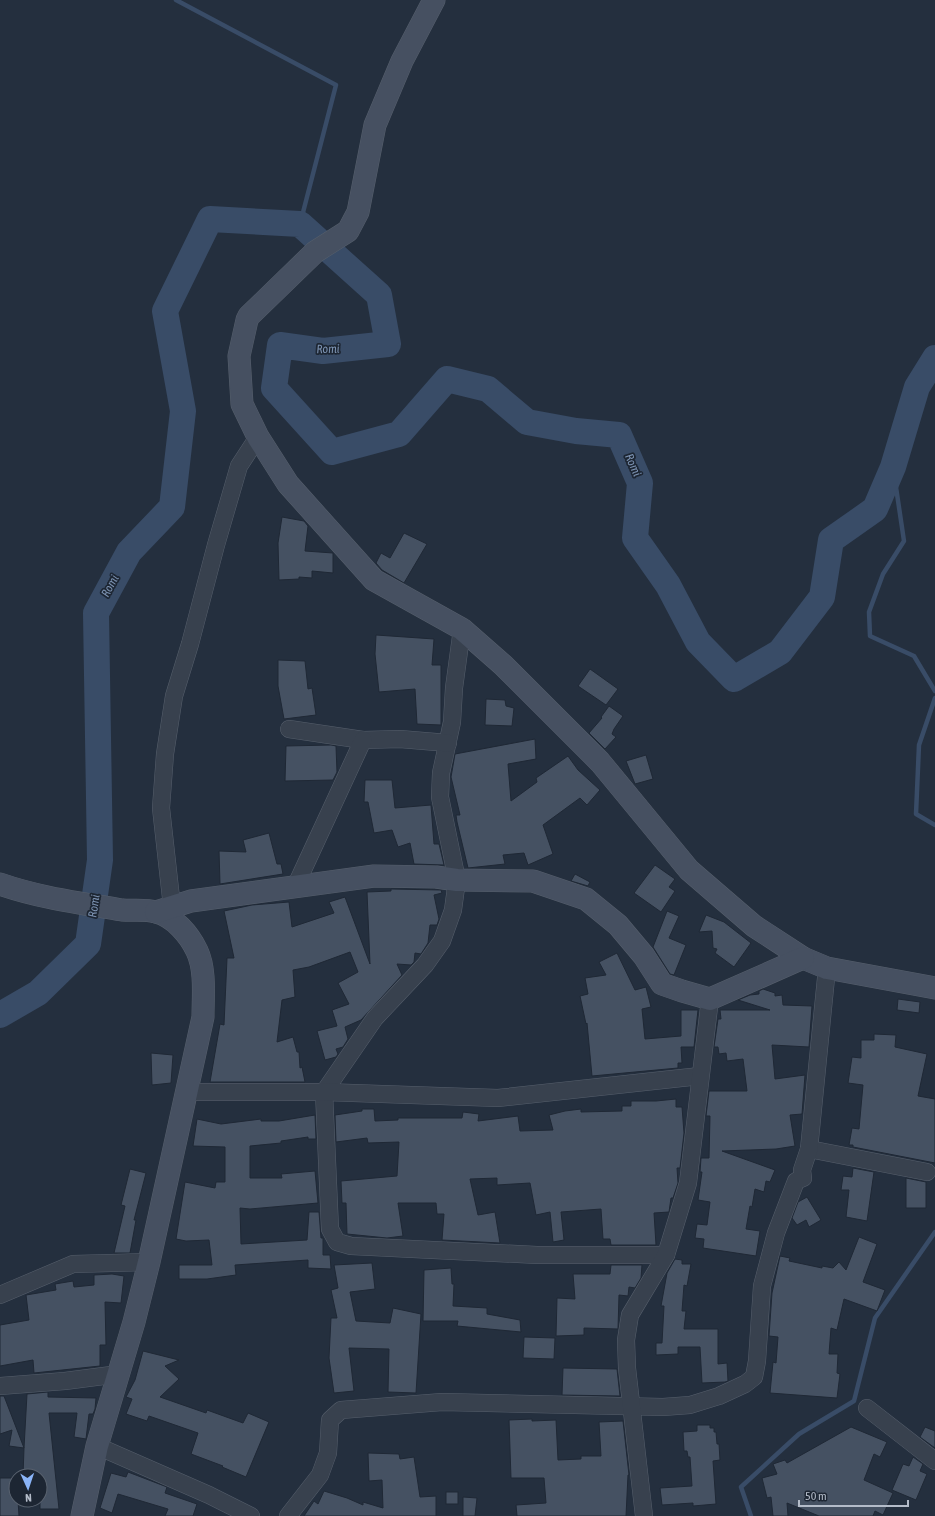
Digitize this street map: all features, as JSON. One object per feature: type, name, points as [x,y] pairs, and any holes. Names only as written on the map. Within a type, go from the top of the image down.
[{"type":"street","points":[[434,0],[402,61],[375,125],[358,212],[348,232],[315,252],[250,316],[246,324],[239,356],[242,404],[258,437],[288,484],[374,580],[462,629],[503,665],[600,762],[689,870],[754,926],[803,958],[827,968],[932,988]]},
{"type":"street","points":[[82,1516],[97,1446],[134,1322],[149,1262],[203,1017],[203,978],[198,952],[184,930],[170,919],[164,909],[161,808],[165,754],[174,696],[192,638],[216,545],[240,466],[258,437]]},
{"type":"street","points":[[462,629],[454,688],[452,722],[441,773],[440,797],[457,880],[453,910],[442,941],[425,965],[375,1018],[324,1092],[330,1229],[337,1242],[351,1246],[537,1255],[666,1255]]},
{"type":"street","points":[[289,728],[363,740],[400,740],[448,743]]},
{"type":"street","points":[[296,885],[363,740]]},
{"type":"street","points":[[0,884],[28,894],[126,910],[164,909],[191,901],[296,885],[374,876],[436,877],[457,880],[533,881],[586,900],[618,924],[644,956],[662,984],[710,999],[803,958]]},
{"type":"street","points":[[288,1516],[320,1475],[328,1453],[330,1420],[341,1410],[442,1402],[631,1406],[690,1405],[739,1387],[754,1377],[757,1361],[762,1286],[776,1233],[796,1181],[803,1178],[802,1170],[809,1150],[827,968]]},
{"type":"street","points":[[644,1516],[631,1406],[626,1347],[630,1315],[666,1255],[688,1183],[710,999]]},
{"type":"street","points":[[186,1092],[324,1092],[498,1098],[700,1076]]},
{"type":"street","points":[[809,1150],[927,1172]]},
{"type":"street","points":[[0,1294],[73,1264],[149,1262]]},
{"type":"street","points":[[0,1386],[65,1381],[118,1374]]},
{"type":"street","points":[[867,1408],[935,1461]]},
{"type":"street","points":[[97,1446],[209,1495],[251,1516]]},
{"type":"building","points":[[282,517],[304,521],[308,526],[305,551],[333,553],[333,573],[312,571],[312,578],[299,577],[299,579],[279,580],[278,543]]},
{"type":"building","points":[[404,533],[427,544],[404,583],[382,570],[376,563],[381,553],[390,558]]},
{"type":"building","points":[[376,635],[434,639],[432,665],[441,665],[441,725],[417,724],[415,689],[379,692],[375,654]]},
{"type":"building","points":[[278,660],[305,661],[308,689],[312,688],[316,715],[284,719],[278,686]]},
{"type":"building","points":[[590,669],[618,689],[606,705],[578,686]]},
{"type":"building","points":[[486,699],[505,700],[506,706],[514,708],[512,726],[485,725]]},
{"type":"building","points":[[609,706],[623,716],[612,734],[616,737],[605,749],[589,733],[602,718],[601,717]]},
{"type":"building","points":[[535,739],[536,759],[508,764],[511,801],[537,782],[536,778],[568,756],[578,770],[600,790],[587,805],[580,798],[543,825],[553,854],[528,865],[524,853],[503,855],[505,864],[468,868],[457,822],[456,815],[460,815],[451,777],[455,754]]},
{"type":"building","points":[[286,746],[336,746],[337,772],[333,780],[285,781]]},
{"type":"building","points":[[646,755],[653,779],[635,784],[626,761]]},
{"type":"building","points":[[365,780],[392,780],[395,808],[431,805],[434,844],[439,844],[444,865],[414,864],[410,843],[398,847],[392,830],[374,833],[368,802],[364,802]]},
{"type":"building","points":[[269,833],[277,864],[281,864],[283,874],[220,884],[219,851],[246,852],[243,840]]},
{"type":"building","points":[[655,865],[675,879],[669,887],[675,891],[661,912],[634,893]]},
{"type":"building","points":[[575,874],[590,882],[588,886],[571,881]]},
{"type":"building","points":[[391,889],[441,890],[442,893],[434,895],[439,919],[437,925],[430,925],[428,943],[421,954],[415,953],[414,962],[411,965],[397,964],[402,975],[361,1020],[345,1027],[348,1039],[343,1047],[336,1049],[338,1054],[336,1057],[325,1060],[317,1031],[337,1026],[332,1010],[349,1004],[338,983],[358,972],[350,952],[309,967],[293,970],[295,997],[282,1000],[277,1042],[293,1037],[297,1052],[299,1052],[300,1068],[302,1067],[305,1082],[210,1082],[220,1024],[224,1025],[227,958],[234,958],[224,911],[252,905],[289,902],[292,927],[334,913],[329,902],[345,897],[370,964],[367,892],[391,891]]},
{"type":"building","points":[[667,911],[679,916],[669,938],[686,945],[674,975],[670,974],[653,947]]},
{"type":"building","points":[[706,915],[724,922],[751,943],[734,967],[715,953],[717,949],[713,948],[712,931],[699,932]]},
{"type":"building","points":[[617,953],[635,990],[646,987],[651,1007],[642,1009],[645,1039],[681,1036],[681,1010],[698,1010],[694,1047],[681,1047],[682,1063],[678,1063],[678,1068],[592,1076],[587,1023],[586,1024],[580,996],[588,994],[585,978],[606,975],[599,962]]},
{"type":"building","points":[[763,989],[775,993],[775,996],[782,995],[783,1005],[812,1006],[809,1047],[772,1045],[775,1079],[805,1075],[802,1114],[790,1115],[795,1146],[776,1149],[722,1151],[775,1170],[770,1182],[766,1181],[764,1192],[755,1189],[752,1207],[750,1206],[746,1229],[760,1231],[756,1256],[703,1248],[704,1239],[695,1238],[697,1224],[707,1225],[710,1202],[698,1200],[702,1172],[700,1172],[701,1158],[709,1158],[710,1116],[706,1116],[709,1091],[747,1091],[743,1059],[727,1061],[726,1053],[719,1054],[718,1047],[714,1047],[718,1019],[721,1019],[720,1010],[770,1010],[738,1000],[750,995],[759,994],[759,991]]},
{"type":"building","points":[[898,999],[920,1002],[919,1013],[897,1010]]},
{"type":"building","points":[[874,1034],[896,1035],[895,1047],[927,1054],[918,1096],[935,1099],[935,1163],[849,1145],[852,1128],[859,1129],[863,1085],[848,1083],[852,1057],[861,1058],[861,1040],[874,1040]]},
{"type":"building","points":[[151,1053],[173,1055],[171,1083],[152,1085]]},
{"type":"building","points":[[676,1099],[676,1107],[682,1107],[684,1133],[680,1168],[677,1168],[678,1183],[673,1198],[671,1198],[669,1212],[654,1213],[656,1245],[611,1245],[610,1239],[603,1239],[601,1209],[561,1212],[564,1240],[553,1242],[550,1212],[536,1215],[530,1183],[497,1185],[497,1178],[470,1179],[478,1215],[495,1212],[500,1243],[442,1240],[444,1214],[437,1214],[436,1203],[398,1203],[403,1236],[387,1238],[347,1234],[346,1203],[342,1203],[341,1181],[397,1176],[399,1142],[368,1143],[367,1138],[336,1142],[335,1115],[362,1111],[362,1109],[374,1109],[375,1121],[398,1120],[398,1118],[462,1118],[463,1112],[479,1114],[478,1121],[518,1116],[520,1131],[553,1130],[549,1115],[581,1109],[581,1112],[622,1111],[622,1106],[631,1106],[631,1101]]},
{"type":"building","points":[[315,1115],[316,1139],[308,1139],[308,1137],[281,1141],[281,1143],[250,1146],[250,1178],[282,1178],[281,1174],[315,1171],[318,1203],[250,1209],[240,1208],[241,1244],[307,1240],[309,1212],[319,1212],[321,1238],[323,1238],[323,1255],[330,1255],[331,1269],[308,1268],[308,1260],[235,1265],[236,1275],[207,1279],[179,1279],[179,1265],[212,1265],[209,1240],[186,1241],[176,1239],[185,1182],[215,1188],[216,1182],[225,1182],[225,1147],[193,1146],[197,1119],[221,1124],[261,1119],[261,1121],[279,1121]]},
{"type":"building","points":[[853,1168],[874,1172],[867,1221],[846,1217],[849,1190],[841,1190],[843,1176],[852,1177]]},
{"type":"building","points":[[130,1169],[146,1173],[134,1220],[136,1220],[130,1253],[114,1253],[125,1206],[121,1205]]},
{"type":"building","points":[[906,1178],[926,1182],[926,1208],[906,1208]]},
{"type":"building","points":[[807,1197],[821,1220],[809,1227],[806,1220],[797,1225],[792,1218],[798,1202]]},
{"type":"building","points":[[859,1237],[877,1244],[863,1282],[885,1290],[877,1311],[844,1299],[837,1330],[831,1328],[829,1354],[838,1354],[837,1373],[840,1374],[837,1398],[770,1393],[773,1362],[776,1363],[778,1337],[769,1336],[772,1293],[780,1256],[790,1258],[789,1261],[822,1268],[822,1266],[833,1268],[839,1262],[846,1270]]},
{"type":"building","points":[[675,1259],[682,1260],[682,1264],[691,1264],[687,1286],[684,1285],[682,1311],[686,1311],[684,1329],[718,1329],[718,1364],[727,1363],[728,1381],[702,1383],[700,1347],[678,1347],[678,1354],[656,1355],[656,1343],[662,1343],[664,1306],[661,1306],[667,1273]]},
{"type":"building","points":[[372,1263],[375,1289],[350,1292],[356,1321],[390,1323],[393,1308],[421,1314],[416,1393],[388,1392],[389,1349],[349,1348],[354,1391],[334,1393],[329,1358],[331,1318],[337,1318],[331,1290],[338,1288],[334,1265]]},
{"type":"building","points":[[611,1265],[642,1265],[641,1278],[635,1288],[629,1287],[628,1296],[619,1295],[618,1329],[584,1328],[584,1335],[556,1336],[557,1298],[575,1299],[573,1274],[610,1274]]},
{"type":"building","points":[[451,1268],[452,1284],[454,1284],[453,1306],[487,1308],[487,1314],[520,1320],[521,1332],[457,1326],[458,1321],[423,1321],[424,1270]]},
{"type":"building","points":[[112,1274],[124,1276],[121,1303],[105,1302],[106,1345],[100,1345],[100,1366],[34,1373],[33,1360],[0,1366],[0,1325],[29,1320],[26,1295],[56,1290],[55,1284],[73,1281],[74,1287],[94,1285],[94,1275]]},
{"type":"building","points":[[524,1337],[555,1338],[554,1359],[523,1358]]},
{"type":"building","points":[[143,1351],[179,1360],[165,1366],[179,1379],[160,1397],[206,1413],[207,1410],[243,1423],[248,1413],[269,1422],[246,1477],[222,1467],[223,1466],[191,1454],[198,1433],[149,1416],[147,1421],[126,1414],[132,1399],[126,1397],[135,1380]]},
{"type":"building","points":[[563,1368],[617,1369],[620,1396],[562,1395]]},
{"type":"building","points":[[48,1392],[48,1397],[96,1398],[93,1414],[89,1414],[86,1439],[74,1437],[77,1413],[49,1413],[59,1509],[40,1509],[48,1508],[48,1468],[23,1468],[27,1394]]},
{"type":"building","points":[[0,1396],[4,1396],[24,1448],[9,1446],[12,1430],[0,1434]]},
{"type":"building","points":[[532,1419],[532,1421],[556,1420],[558,1460],[581,1459],[581,1456],[601,1456],[599,1422],[623,1421],[629,1475],[626,1516],[517,1516],[516,1505],[546,1503],[544,1478],[511,1478],[509,1420]]},
{"type":"building","points":[[697,1425],[710,1425],[710,1428],[714,1428],[714,1432],[716,1432],[717,1444],[719,1444],[720,1460],[713,1461],[716,1504],[693,1506],[693,1503],[662,1505],[660,1488],[692,1486],[690,1457],[688,1457],[687,1451],[684,1451],[683,1432],[697,1431]]},
{"type":"building","points":[[851,1427],[887,1442],[880,1457],[874,1454],[864,1480],[893,1493],[883,1515],[875,1511],[873,1516],[819,1516],[787,1503],[788,1516],[773,1516],[771,1497],[767,1498],[762,1478],[777,1474],[773,1464],[785,1460],[787,1463]]},
{"type":"building","points":[[925,1427],[935,1431],[935,1448],[920,1437]]},
{"type":"building","points":[[368,1453],[399,1454],[400,1459],[414,1457],[420,1497],[436,1496],[436,1516],[304,1516],[314,1501],[318,1504],[324,1491],[363,1505],[363,1502],[383,1508],[382,1480],[369,1481]]},
{"type":"building","points":[[913,1457],[923,1464],[920,1471],[927,1474],[916,1500],[892,1490],[903,1464],[909,1466]]},
{"type":"building","points":[[128,1472],[167,1487],[165,1493],[197,1504],[193,1516],[165,1516],[168,1509],[118,1494],[112,1513],[100,1508],[111,1473],[126,1477]]},
{"type":"building","points":[[0,1478],[8,1478],[8,1508],[18,1508],[19,1516],[0,1516]]},
{"type":"building","points":[[446,1492],[458,1492],[458,1504],[446,1504]]},
{"type":"building","points":[[463,1497],[477,1498],[475,1516],[463,1516]]},
{"type":"waterway","points":[[176,0],[336,85],[300,224]]},
{"type":"waterway","name":"Romi","points":[[0,1015],[38,993],[88,944],[100,860],[96,613],[129,552],[172,507],[183,411],[165,311],[210,219],[300,224],[379,295],[388,344],[323,351],[280,345],[274,388],[332,452],[399,434],[447,379],[488,389],[527,422],[576,431],[619,435],[640,483],[635,538],[668,585],[698,642],[734,679],[780,652],[822,597],[831,540],[875,509],[893,467],[917,387],[935,358]]},
{"type":"waterway","points":[[893,467],[904,541],[883,574],[869,612],[870,636],[914,656],[935,691]]},
{"type":"waterway","points":[[935,698],[919,745],[916,814],[935,825]]},
{"type":"waterway","points":[[751,1516],[741,1487],[799,1434],[854,1401],[875,1318],[935,1232]]}]
